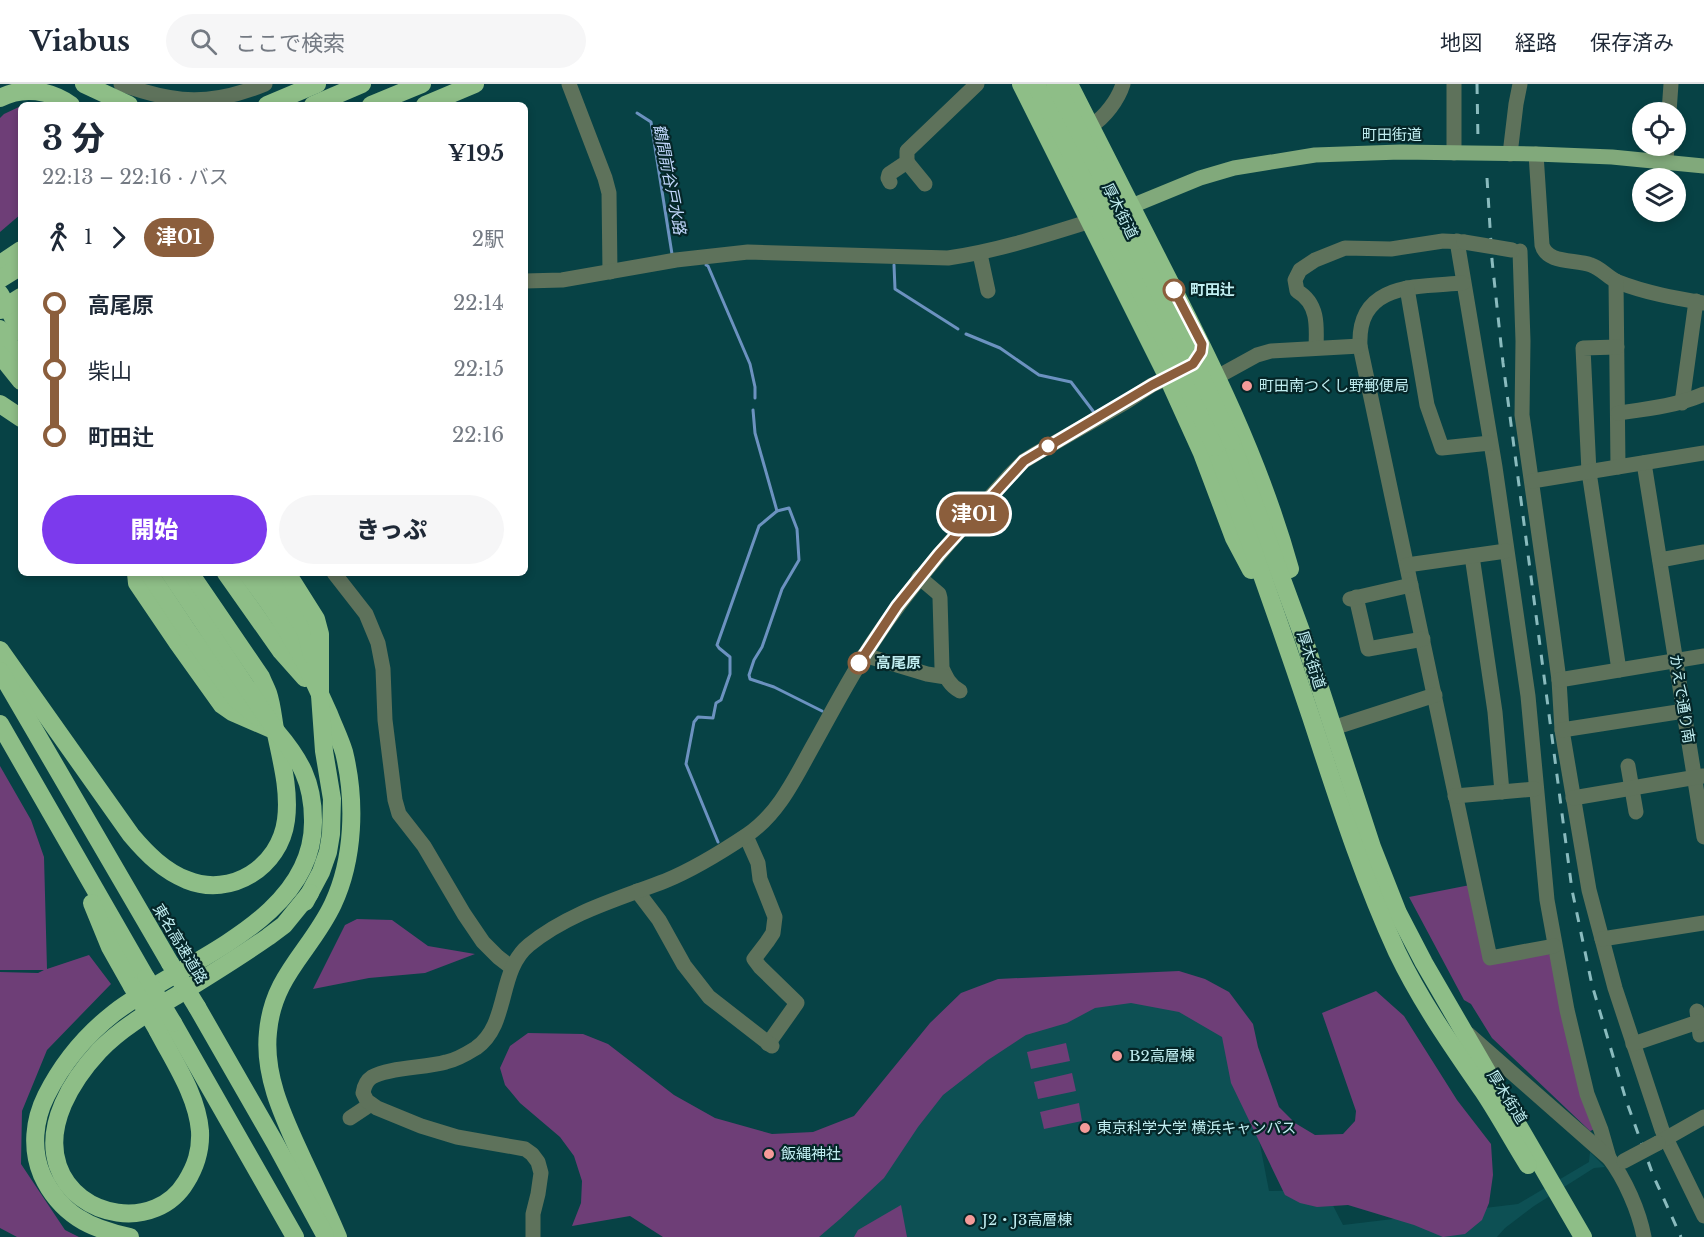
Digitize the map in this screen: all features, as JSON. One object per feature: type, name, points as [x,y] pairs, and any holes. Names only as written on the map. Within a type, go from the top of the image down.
[{"type":"highway","points":[[75,84],[99,102]]},
{"type":"highway","points":[[84,84],[123,102]]},
{"type":"highway","points":[[274,102],[317,84]]},
{"type":"highway","points":[[320,102],[362,84]]},
{"type":"highway","points":[[334,102],[374,84]]},
{"type":"highway","points":[[378,102],[422,84]]},
{"type":"highway","points":[[403,102],[446,84]]},
{"type":"highway","points":[[432,102],[475,84]]},
{"type":"highway","name":"厚木街道","points":[[1055,84],[1184,340],[1223,444],[1304,639],[1372,847],[1398,913],[1424,963],[1464,1030],[1542,1178],[1569,1237]]},
{"type":"highway","points":[[1069,84],[1202,344],[1243,434],[1278,526],[1294,585],[1304,639]]},
{"type":"highway","points":[[1023,86],[1168,378],[1202,453],[1234,538],[1281,628]]},
{"type":"highway","name":"厚木街道","points":[[1023,86],[1223,444],[1245,526],[1355,849],[1394,944],[1432,1017],[1583,1237]]},
{"type":"highway","points":[[0,98],[10,93],[23,91],[40,92],[67,102]]},
{"type":"highway","points":[[0,289],[18,246]]},
{"type":"highway","points":[[0,294],[18,327]]},
{"type":"highway","points":[[0,310],[18,299]]},
{"type":"highway","points":[[0,318],[18,306]]},
{"type":"highway","points":[[0,329],[18,357]]},
{"type":"highway","points":[[1168,378],[1193,364],[1201,352],[1202,344]]},
{"type":"highway","points":[[0,355],[18,377]]},
{"type":"highway","points":[[0,404],[18,416]]},
{"type":"highway","points":[[136,576],[137,583],[222,705],[232,712],[276,731]]},
{"type":"highway","points":[[151,576],[236,699],[276,731]]},
{"type":"highway","points":[[130,1237],[94,1227],[75,1216],[58,1202],[47,1186],[39,1167],[35,1147],[36,1126],[41,1107],[68,1060],[101,1024],[130,1001],[257,923],[272,910],[303,868],[313,830],[313,809],[309,785],[302,765],[276,731],[172,576]]},
{"type":"highway","points":[[0,650],[131,835],[148,855],[173,873],[199,884],[215,886],[245,878],[269,860],[280,842],[286,821],[284,771],[269,694],[261,677],[192,576]]},
{"type":"highway","points":[[228,576],[280,651],[320,695]]},
{"type":"highway","points":[[249,576],[293,640],[339,737],[345,761],[350,814],[347,857],[342,881],[322,923],[287,974],[277,993],[270,1016],[268,1034],[270,1071],[275,1090],[338,1237]]},
{"type":"highway","points":[[270,576],[306,631],[320,695]]},
{"type":"highway","points":[[165,1027],[196,1110],[200,1129],[200,1146],[196,1166],[171,1200],[158,1207],[132,1215],[103,1209],[87,1202],[64,1179],[58,1165],[55,1148],[55,1131],[59,1114],[105,1057],[146,1025],[238,969],[288,927],[310,893],[328,852],[332,799],[324,751],[320,695],[320,634],[316,619],[289,576]]},
{"type":"highway","name":"東名高速道路","points":[[0,671],[197,1007],[326,1237]]},
{"type":"highway","points":[[0,724],[64,835],[139,982],[295,1237]]},
{"type":"main road","name":"町田街道","points":[[1091,221],[1200,178],[1234,168],[1315,154],[1400,152],[1536,154],[1612,157],[1704,166]]},
{"type":"street","points":[[121,84],[166,97],[199,101],[229,97],[265,84]]},
{"type":"street","points":[[569,84],[609,193],[610,272]]},
{"type":"street","points":[[890,182],[889,174],[904,152],[977,84]]},
{"type":"street","points":[[1090,126],[1103,116],[1123,84]]},
{"type":"street","points":[[1454,84],[1454,153]]},
{"type":"street","points":[[1510,154],[1520,84]]},
{"type":"street","points":[[1670,102],[1671,84]]},
{"type":"street","points":[[904,152],[925,184]]},
{"type":"street","points":[[1536,154],[1544,251]]},
{"type":"street","points":[[1666,156],[1666,162]]},
{"type":"street","points":[[528,281],[562,280],[676,260],[748,252],[915,259],[948,258],[980,254],[1091,221]]},
{"type":"street","points":[[1316,347],[1317,325],[1313,309],[1305,296],[1297,291],[1295,280],[1300,270],[1315,260],[1345,248],[1391,249],[1443,241],[1516,251],[1544,251],[1552,257],[1592,265],[1616,281],[1672,298],[1700,302],[1682,403]]},
{"type":"street","points":[[1461,242],[1463,283],[1495,467],[1528,696],[1546,900],[1554,946],[1587,1094],[1637,1213],[1644,1237]]},
{"type":"street","points":[[1516,251],[1523,330],[1522,415],[1559,680],[1562,730],[1589,890],[1615,988],[1662,1141],[1704,1216]]},
{"type":"street","points":[[980,254],[988,291]]},
{"type":"street","points":[[1616,281],[1618,467]]},
{"type":"street","points":[[1463,283],[1407,288],[1384,294],[1373,302],[1365,313],[1360,325],[1359,346],[1490,958],[1554,946]]},
{"type":"street","points":[[1407,288],[1427,405],[1442,448],[1490,442]]},
{"type":"street","points":[[1217,377],[1236,365],[1264,353],[1287,349],[1359,346]]},
{"type":"street","points":[[1617,347],[1583,348],[1589,472],[1619,670]]},
{"type":"street","points":[[533,1237],[533,1214],[541,1173],[538,1162],[532,1154],[525,1149],[465,1138],[421,1126],[370,1104],[364,1096],[363,1089],[371,1077],[447,1062],[474,1048],[486,1039],[496,1019],[511,967],[527,946],[542,935],[601,904],[682,873],[759,827],[775,809],[799,771],[864,655],[897,606],[961,528],[1024,461],[1152,385],[1168,378]]},
{"type":"street","points":[[1618,413],[1682,403],[1704,394]]},
{"type":"street","points":[[1532,481],[1704,453]]},
{"type":"street","name":"かえで通り南","points":[[1644,463],[1684,711],[1699,777],[1704,833]]},
{"type":"street","points":[[1407,565],[1506,551]]},
{"type":"street","points":[[1660,560],[1704,552]]},
{"type":"street","points":[[1472,556],[1495,712],[1502,792]]},
{"type":"street","points":[[336,576],[366,614],[378,643],[383,669],[385,720],[395,800],[399,814],[424,846],[483,942],[511,967]]},
{"type":"street","points":[[920,577],[939,594],[942,668],[951,685],[960,691]]},
{"type":"street","points":[[1411,585],[1353,598],[1368,649],[1423,639]]},
{"type":"street","points":[[864,655],[927,674],[946,677]]},
{"type":"street","points":[[1559,680],[1704,657]]},
{"type":"street","points":[[1332,728],[1435,695]]},
{"type":"street","points":[[1562,730],[1684,711]]},
{"type":"street","points":[[1628,766],[1636,812]]},
{"type":"street","points":[[1573,798],[1699,777]]},
{"type":"street","points":[[1455,796],[1535,789]]},
{"type":"street","points":[[637,891],[659,920],[684,965],[709,997],[770,1045],[797,1003],[754,959],[773,933],[775,917],[760,879],[754,850],[746,836]]},
{"type":"street","points":[[1602,939],[1704,923]]},
{"type":"street","points":[[1633,1044],[1698,1023]]},
{"type":"street","points":[[1464,1030],[1616,1162]]},
{"type":"street","points":[[350,1118],[370,1104]]},
{"type":"street","points":[[1616,1162],[1662,1141],[1704,1117]]},
{"type":"shaded area","points":[[18,107],[18,217],[0,232],[0,118]]},
{"type":"shaded area","points":[[0,766],[31,820],[44,857],[47,969],[89,955],[111,984],[47,1050],[22,1111],[21,1164],[65,1230],[79,1237],[17,1237],[0,1228],[0,972],[38,973],[44,970],[0,970]]},
{"type":"shaded area","points":[[1470,885],[1487,964],[1546,953],[1551,955],[1595,1129],[1590,1131],[1492,1038],[1471,1004],[1464,1000],[1409,897]]},
{"type":"shaded area","points":[[357,919],[392,920],[428,946],[475,954],[425,973],[369,978],[313,989],[345,925]]},
{"type":"shaded area","points":[[1179,971],[1205,979],[1229,992],[1253,1024],[1258,1047],[1279,1107],[1295,1123],[1315,1135],[1343,1134],[1355,1121],[1356,1111],[1322,1013],[1376,991],[1404,1016],[1457,1100],[1491,1144],[1493,1175],[1489,1203],[1482,1220],[1465,1234],[1443,1237],[1414,1225],[1348,1205],[1317,1207],[1300,1203],[1285,1195],[1231,1083],[1222,1037],[1179,1012],[1131,1003],[1095,1008],[1067,1023],[1026,1035],[988,1060],[943,1095],[918,1127],[884,1178],[819,1237],[663,1237],[630,1216],[572,1226],[581,1203],[582,1181],[574,1156],[560,1137],[520,1103],[505,1085],[500,1068],[510,1046],[528,1033],[583,1034],[608,1044],[674,1095],[715,1118],[772,1134],[813,1132],[854,1116],[930,1023],[961,993],[998,979]]},
{"type":"shaded area","name":"東京科学大学 横浜キャンパス","points":[[1100,977],[1217,1003],[1251,1098],[1269,1191],[1325,1190],[1343,1225],[1518,1204],[1589,1162],[1590,1152],[1605,1167],[1594,1168],[1534,1206],[1497,1237],[814,1237],[929,1103]]},
{"type":"shaded area","points":[[1066,1043],[1070,1061],[1031,1069],[1027,1052]]},
{"type":"shaded area","points":[[1072,1073],[1076,1091],[1038,1099],[1034,1082]]},
{"type":"shaded area","points":[[1079,1103],[1082,1121],[1044,1129],[1040,1112]]},
{"type":"shaded area","points":[[901,1205],[907,1237],[854,1237],[858,1230]]},
{"type":"waterway","name":"鶴間前谷戸水路","points":[[637,113],[651,122],[672,254]]},
{"type":"waterway","points":[[706,265],[750,364],[755,398]]},
{"type":"waterway","points":[[894,265],[895,289],[958,329]]},
{"type":"waterway","points":[[966,334],[1000,348],[1039,375],[1071,382],[1093,411]]},
{"type":"waterway","points":[[753,410],[755,433],[777,511]]},
{"type":"waterway","points":[[718,842],[686,764],[694,722],[698,717],[713,718],[716,703],[721,700],[730,674],[730,657],[717,645],[759,526],[777,511],[789,508],[797,529],[799,560],[782,589],[762,647],[749,675],[750,679],[774,687],[822,711]]},
{"type":"railway","points":[[1477,84],[1478,142]]},
{"type":"railway","points":[[1487,178],[1492,260],[1503,363],[1572,890],[1592,985],[1626,1100],[1653,1175],[1681,1237]]},
{"type":"bus line","name":"津01","points":[[859,663],[897,606],[939,554],[1024,461],[1152,385],[1193,364],[1201,352],[1202,344],[1174,290]]},
{"type":"place","name":"町田辻","points":[[1174,290]]},
{"type":"place","name":"町田南つくし野郵便局","points":[[1247,386]]},
{"type":"place","name":"高尾原","points":[[859,663]]},
{"type":"place","name":"B2高層棟","points":[[1117,1056]]},
{"type":"place","name":"東京科学大学 横浜キャンパス","points":[[1085,1128]]},
{"type":"place","name":"飯縄神社","points":[[769,1154]]},
{"type":"place","name":"J2・J3高層棟","points":[[970,1220]]}]
